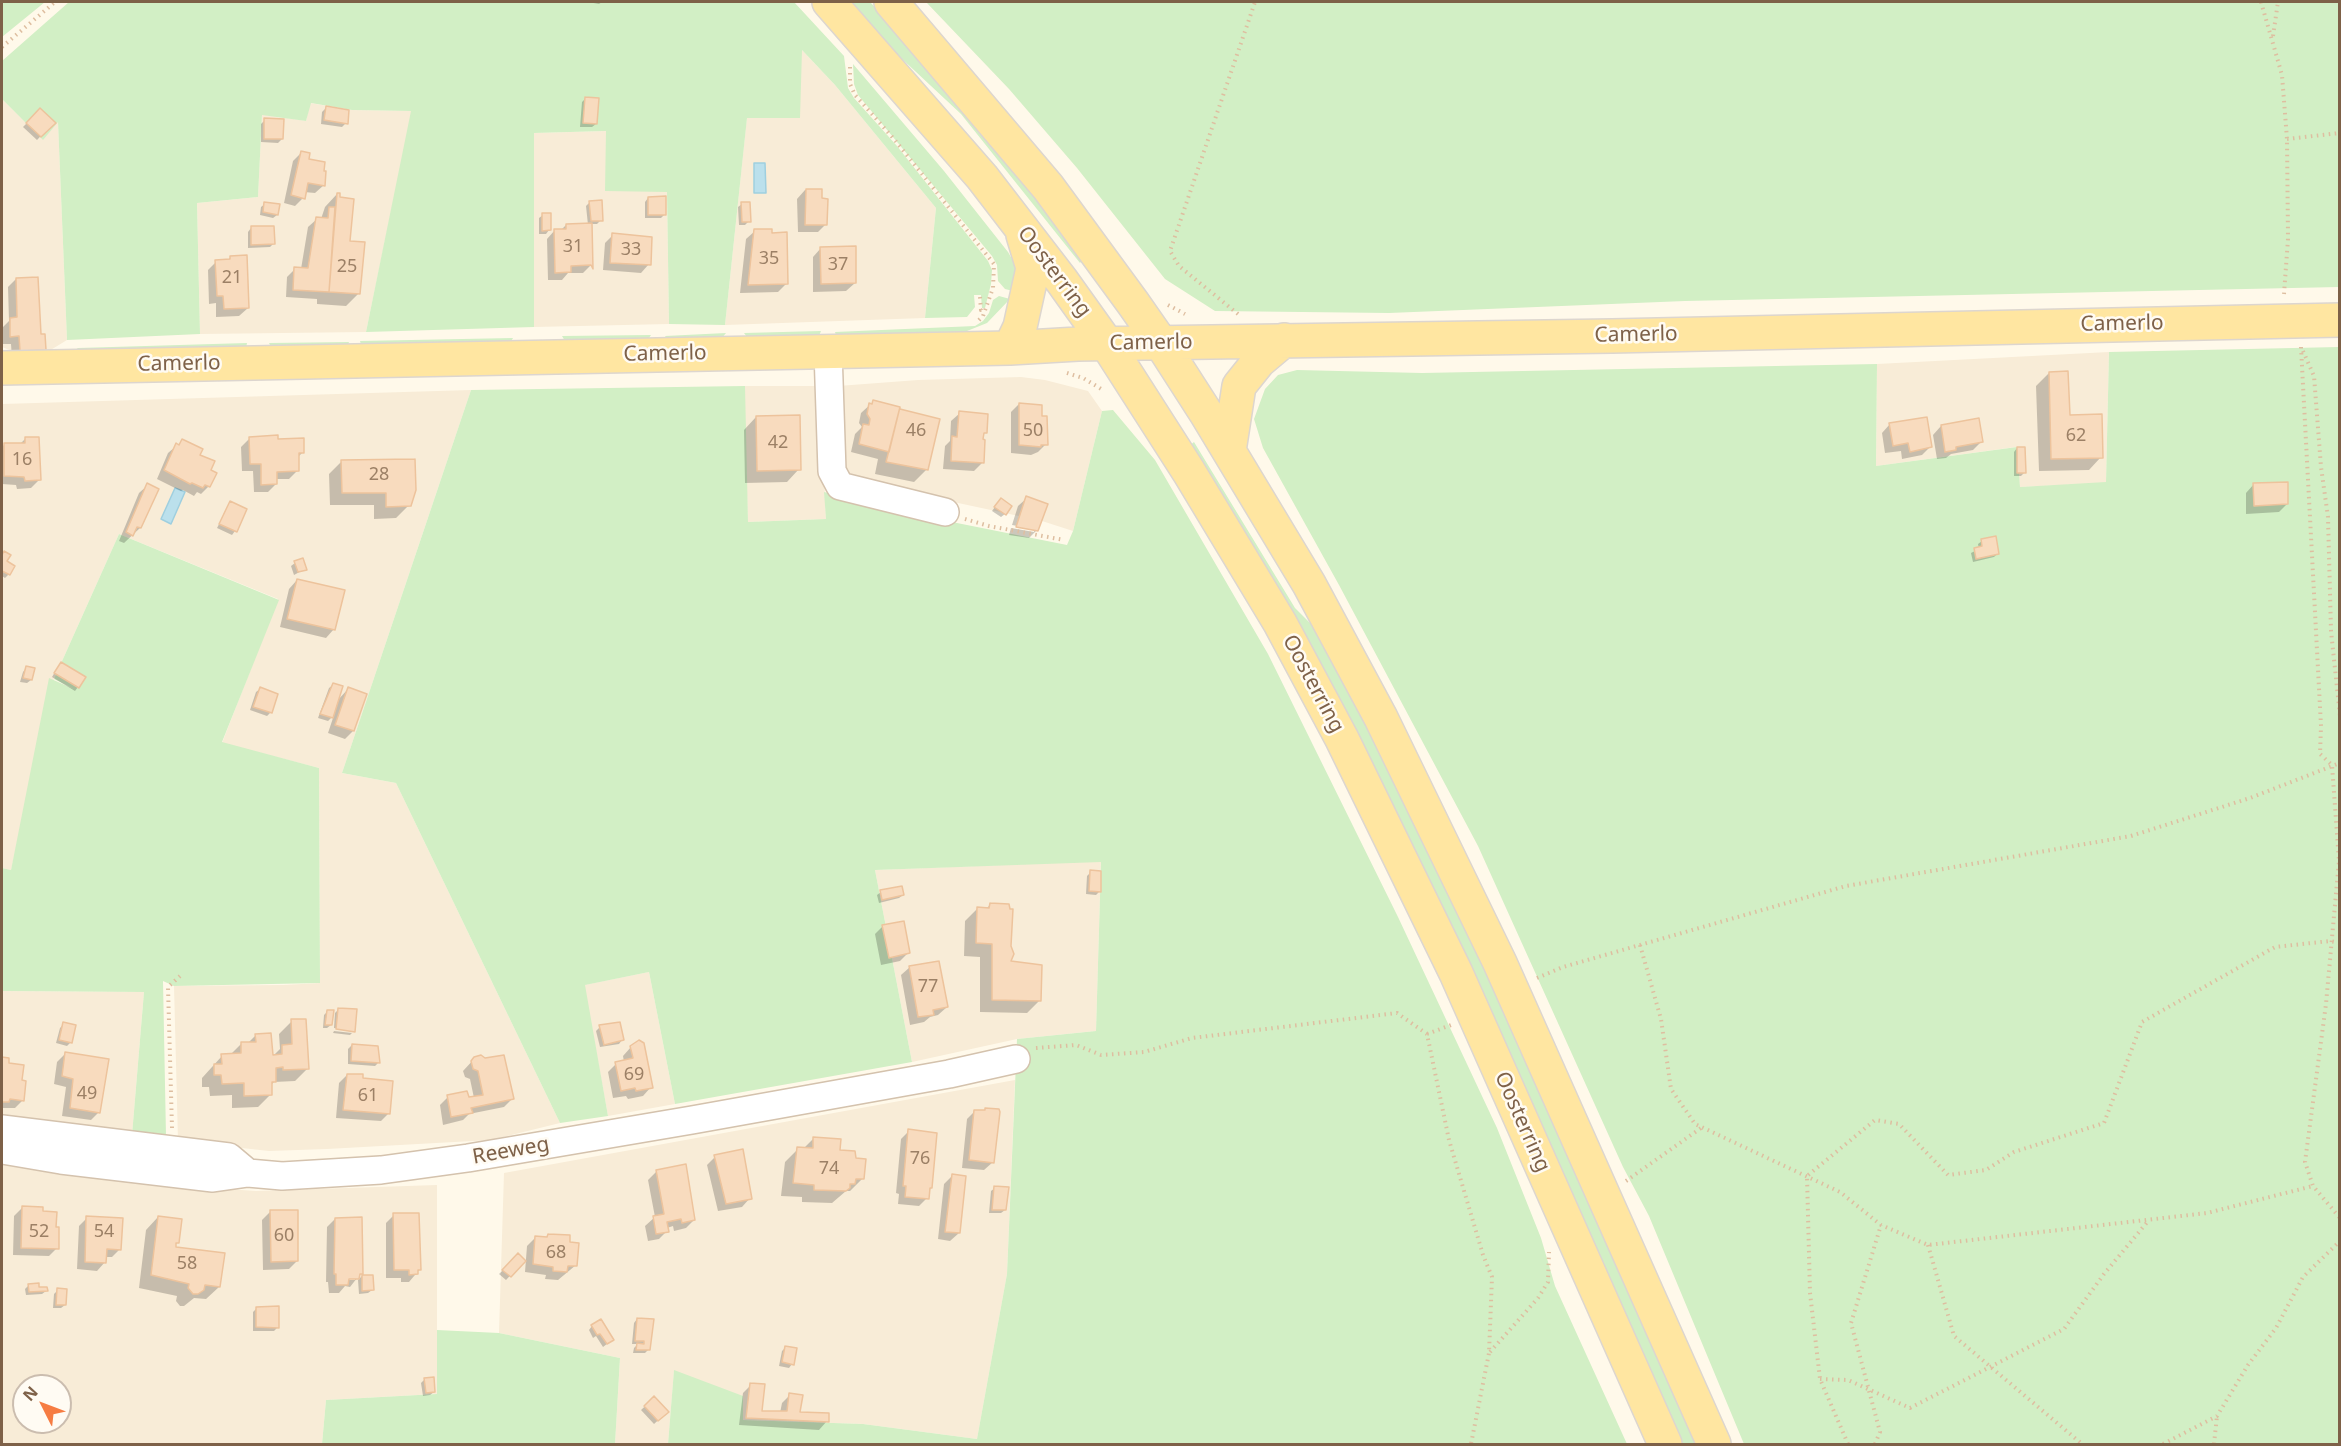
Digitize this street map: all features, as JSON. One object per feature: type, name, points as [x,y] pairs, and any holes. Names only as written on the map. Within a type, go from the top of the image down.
[{"type":"main road","name":"Oosterring","points":[[829,2],[982,177],[1062,281],[1107,344],[1190,471],[1280,623],[1342,739],[1475,1015],[1665,1444]]},
{"type":"main road","name":"Oosterring","points":[[891,2],[1048,187],[1161,343],[1309,584],[1381,718],[1490,942],[1714,1444]]},
{"type":"main road","points":[[1010,348],[1020,327],[1033,268],[1021,228]]},
{"type":"main road","name":"Camerlo","points":[[2,368],[2340,320]]},
{"type":"main road","points":[[1229,451],[1239,387],[1254,366],[1284,340]]},
{"type":"street","points":[[828,351],[832,471],[840,486],[945,512]]},
{"type":"street","name":"Reeweg","points":[[137,1157],[213,1178],[248,1173],[282,1176],[381,1170],[468,1158],[937,1077],[1016,1059]]},
{"type":"street","points":[[2,1129],[62,1148]]},
{"type":"street","points":[[2,1150],[62,1148],[137,1157],[171,1149],[229,1157],[248,1173]]},
{"type":"path","points":[[2,47],[55,2]]},
{"type":"path","points":[[1245,321],[1179,266],[1170,251],[1255,2]]},
{"type":"path","points":[[2261,2],[2282,75],[2287,139],[2288,239],[2321,726],[2320,754],[2332,765],[2339,861],[2326,1004],[2306,1162],[2313,1186],[2340,1218]]},
{"type":"path","points":[[2272,40],[2278,2]]},
{"type":"path","points":[[848,56],[850,84],[855,95],[994,264],[993,288]]},
{"type":"path","points":[[2287,139],[2340,133]]},
{"type":"path","points":[[980,297],[981,310],[986,310]]},
{"type":"path","points":[[2295,321],[2314,376],[2320,467],[2328,517],[2331,631],[2340,716]]},
{"type":"path","points":[[1064,372],[1083,378],[1110,393]]},
{"type":"path","points":[[945,512],[989,526],[1064,540]]},
{"type":"path","points":[[1533,980],[1563,966],[1846,886],[2131,836],[2250,798],[2340,763]]},
{"type":"path","points":[[1807,1176],[1875,1120],[1899,1124],[1948,1175],[1986,1170],[2014,1152],[2104,1123],[2142,1022],[2275,948],[2330,941],[2340,943]]},
{"type":"path","points":[[1640,945],[1661,1019],[1671,1089],[1695,1124],[1840,1192],[1881,1225],[1928,1245],[2207,1214],[2313,1186]]},
{"type":"path","points":[[171,1149],[168,987],[180,976]]},
{"type":"path","points":[[1016,1059],[1030,1048],[1076,1045],[1101,1055],[1144,1052],[1192,1038],[1397,1013],[1427,1034],[1449,1140],[1483,1255],[1492,1277],[1489,1353],[1470,1444]]},
{"type":"path","points":[[1427,1034],[1453,1024]]},
{"type":"path","points":[[1623,1183],[1675,1148],[1701,1127]]},
{"type":"path","points":[[1807,1176],[1810,1293],[1820,1378],[1848,1444]]},
{"type":"path","points":[[1820,1378],[1848,1380],[1910,1408],[2064,1329],[2104,1274],[2150,1220]]},
{"type":"path","points":[[1875,1444],[1880,1432],[1851,1323],[1881,1225]]},
{"type":"path","points":[[2214,1444],[2217,1416],[2248,1365],[2276,1328],[2303,1278],[2340,1241]]},
{"type":"path","points":[[1928,1245],[1954,1336],[2082,1444]]},
{"type":"path","points":[[1489,1353],[1538,1298],[1548,1282],[1550,1250],[1553,1246]]},
{"type":"path","points":[[2163,1444],[2217,1416]]},
{"type":"shaded area","points":[[801,49],[835,85],[936,208],[925,318],[725,325],[747,117]]},
{"type":"shaded area","points":[[2,99],[43,139],[58,121],[67,340],[49,351],[17,353],[2,347]]},
{"type":"shaded area","points":[[310,103],[352,110],[412,111],[366,332],[200,334],[197,203],[258,197],[262,114],[306,121]]},
{"type":"shaded area","points":[[607,131],[667,192],[669,324],[534,327],[534,133]]},
{"type":"shaded area","points":[[2109,352],[2106,483],[2020,487],[2016,447],[1876,466],[1877,364]]},
{"type":"shaded area","points":[[1021,377],[1045,380],[1088,391],[1102,411],[1073,531],[1042,521],[921,495],[840,474],[838,386],[918,380]]},
{"type":"shaded area","points":[[743,386],[820,386],[826,519],[748,522]]},
{"type":"shaded area","points":[[471,390],[342,773],[396,783],[560,1123],[491,1140],[327,1149],[269,1151],[178,1141],[174,986],[320,983],[319,768],[222,743],[278,599],[119,534],[54,679],[11,870],[2,868],[2,404]]},
{"type":"shaded area","points":[[1101,861],[1096,1031],[1017,1039],[912,1062],[875,870]]},
{"type":"shaded area","points":[[649,972],[675,1104],[608,1116],[584,985]]},
{"type":"shaded area","points":[[2,991],[144,992],[132,1135],[2,1120]]},
{"type":"shaded area","points":[[1015,1080],[1007,1274],[977,1439],[863,1424],[743,1420],[674,1371],[668,1444],[615,1444],[620,1358],[499,1333],[504,1173]]},
{"type":"shaded area","points":[[2,1162],[140,1183],[256,1191],[437,1185],[437,1394],[326,1400],[322,1444],[2,1444]]},
{"type":"green space","points":[[2,2],[45,2],[2,37]]},
{"type":"green space","points":[[69,2],[794,2],[844,56],[848,88],[854,98],[897,146],[988,261],[992,270],[985,308],[982,308],[981,295],[974,295],[975,307],[967,317],[925,318],[936,208],[835,85],[802,50],[800,118],[747,118],[725,325],[669,324],[667,192],[605,191],[606,131],[534,133],[534,327],[366,332],[411,111],[352,110],[311,103],[306,121],[262,115],[258,197],[197,203],[200,334],[67,340],[58,122],[43,140],[2,99],[2,61]]},
{"type":"green space","points":[[849,2],[870,2],[927,63],[1015,169],[1084,258],[1080,263],[961,114],[900,57]]},
{"type":"green space","points":[[926,2],[2339,2],[2339,287],[1685,301],[1389,313],[1215,311],[1165,279],[1077,168],[1009,89]]},
{"type":"green space","points":[[853,64],[944,171],[1008,252],[1019,271],[1013,291],[1005,289],[998,281],[997,265],[992,256],[858,95],[854,84]]},
{"type":"green space","points":[[999,296],[1010,299],[987,323],[967,331],[951,334],[837,338],[835,332],[975,326],[983,321],[989,313],[993,300]]},
{"type":"green space","points":[[821,331],[817,341],[747,337],[744,333]]},
{"type":"green space","points":[[726,333],[717,344],[671,345],[665,336]]},
{"type":"green space","points":[[651,335],[647,341],[568,346],[562,336]]},
{"type":"green space","points":[[513,338],[508,347],[362,347],[360,341]]},
{"type":"green space","points":[[349,342],[347,347],[271,347],[269,343]]},
{"type":"green space","points":[[247,343],[246,348],[64,357],[78,348]]},
{"type":"green space","points":[[2339,347],[2339,1444],[1744,1444],[1649,1216],[1623,1167],[1478,846],[1263,448],[1254,419],[1265,389],[1278,375],[1297,370],[1422,373],[1877,364],[1876,466],[2017,447],[2020,487],[2106,482],[2109,352]]},
{"type":"green space","points":[[745,386],[748,522],[826,519],[824,492],[927,517],[1067,545],[1073,531],[1102,411],[1113,410],[1155,460],[1268,654],[1398,917],[1497,1128],[1541,1238],[1555,1286],[1627,1444],[668,1444],[674,1370],[743,1396],[743,1420],[863,1424],[977,1439],[1007,1274],[1017,1039],[1096,1031],[1101,862],[875,870],[912,1062],[675,1104],[649,972],[585,985],[608,1116],[560,1123],[396,783],[342,773],[471,390]]},
{"type":"green space","points":[[1194,442],[1295,608],[1322,635],[1451,887],[1699,1444],[1679,1444],[1188,447]]},
{"type":"green space","points":[[119,534],[279,600],[222,742],[319,768],[320,983],[174,986],[163,981],[166,1136],[132,1135],[144,992],[2,991],[2,868],[11,870],[49,678],[74,689],[54,679]]},
{"type":"green space","points":[[437,1330],[499,1333],[620,1358],[615,1444],[322,1444],[326,1400],[437,1394]]},
{"type":"water","points":[[754,163],[765,163],[766,193],[754,193]]},
{"type":"water","points":[[175,488],[185,492],[171,524],[161,519]]},
{"type":"building","points":[[585,97],[599,98],[597,124],[583,123]]},
{"type":"building","points":[[326,106],[349,110],[348,124],[324,120]]},
{"type":"building","points":[[40,108],[56,123],[41,137],[26,123]]},
{"type":"building","points":[[264,118],[284,119],[283,139],[264,139]]},
{"type":"building","points":[[301,151],[310,153],[309,159],[325,162],[324,171],[326,171],[325,186],[308,183],[305,199],[291,195]]},
{"type":"building","points":[[806,189],[822,189],[822,198],[828,199],[827,225],[805,225]]},
{"type":"building","points":[[337,193],[340,193],[340,197],[354,199],[350,241],[365,242],[360,294],[329,292]]},
{"type":"building","points":[[666,196],[666,215],[648,215],[648,197]]},
{"type":"building","points":[[602,200],[603,221],[591,221],[589,201]]},
{"type":"building","points":[[264,202],[280,204],[278,215],[263,212]]},
{"type":"building","points":[[741,202],[750,202],[751,222],[742,222]]},
{"type":"building","points":[[329,207],[335,207],[329,292],[293,290],[294,267],[308,268],[316,217],[328,218]]},
{"type":"building","points":[[542,213],[551,213],[551,230],[542,231]]},
{"type":"building","points":[[592,223],[593,269],[591,265],[571,266],[571,272],[555,273],[554,229],[566,229],[566,224]]},
{"type":"building","points":[[251,226],[274,226],[275,244],[251,245]]},
{"type":"building","points":[[754,229],[772,229],[772,233],[787,232],[788,284],[748,285]]},
{"type":"building","points":[[612,233],[652,237],[651,265],[610,263]]},
{"type":"building","points":[[856,246],[856,283],[821,284],[820,247]]},
{"type":"building","points":[[247,255],[249,308],[224,309],[223,296],[217,296],[215,260]]},
{"type":"building","points":[[38,277],[41,334],[45,334],[46,350],[20,351],[19,336],[10,337],[10,318],[17,317],[16,278]]},
{"type":"building","points":[[2068,371],[2070,415],[2102,414],[2103,458],[2051,459],[2049,372]]},
{"type":"building","points":[[873,400],[900,407],[889,452],[859,444],[863,424],[869,425],[870,419],[867,414],[869,403],[872,404]]},
{"type":"building","points":[[1019,403],[1042,405],[1042,416],[1047,416],[1048,445],[1041,445],[1041,447],[1019,445]]},
{"type":"building","points":[[900,407],[900,409],[940,419],[928,470],[886,462]]},
{"type":"building","points":[[959,411],[988,414],[987,433],[984,433],[983,439],[985,440],[984,463],[951,461],[952,436],[957,437]]},
{"type":"building","points":[[800,415],[801,470],[757,471],[756,416]]},
{"type":"building","points":[[1927,417],[1932,447],[1910,452],[1908,443],[1893,446],[1889,423]]},
{"type":"building","points":[[1979,418],[1983,442],[1956,447],[1956,450],[1945,452],[1941,425]]},
{"type":"building","points":[[278,435],[278,439],[304,438],[304,453],[299,453],[299,471],[277,472],[277,484],[261,485],[261,464],[250,464],[249,437]]},
{"type":"building","points":[[25,437],[39,437],[41,480],[25,481],[24,477],[4,476],[4,443],[25,443]]},
{"type":"building","points":[[182,439],[203,449],[200,455],[215,461],[211,470],[217,473],[210,487],[205,485],[203,488],[190,484],[164,470],[176,443],[179,445]]},
{"type":"building","points":[[2017,447],[2025,447],[2026,473],[2017,473]]},
{"type":"building","points":[[415,459],[416,490],[411,506],[386,507],[386,493],[342,493],[341,460]]},
{"type":"building","points":[[2288,482],[2288,504],[2254,506],[2253,483]]},
{"type":"building","points":[[147,483],[159,489],[141,528],[137,527],[133,536],[126,532]]},
{"type":"building","points":[[1026,496],[1048,504],[1038,531],[1016,527]]},
{"type":"building","points":[[1001,498],[1012,506],[1006,515],[994,507]]},
{"type":"building","points":[[230,501],[247,509],[237,532],[219,524]]},
{"type":"building","points":[[1996,536],[1999,554],[1976,559],[1974,548],[1982,546],[1981,539]]},
{"type":"building","points":[[4,551],[11,555],[7,561],[15,566],[10,575],[2,571]]},
{"type":"building","points":[[303,558],[307,570],[298,572],[294,561]]},
{"type":"building","points":[[297,579],[345,590],[335,630],[287,619]]},
{"type":"building","points":[[61,662],[86,677],[79,688],[54,673]]},
{"type":"building","points":[[26,666],[35,668],[32,680],[23,678]]},
{"type":"building","points":[[333,683],[343,686],[333,718],[320,714]]},
{"type":"building","points":[[260,687],[278,694],[272,713],[253,707]]},
{"type":"building","points":[[348,687],[367,694],[354,731],[335,725]]},
{"type":"building","points":[[1090,870],[1101,871],[1101,892],[1089,891]]},
{"type":"building","points":[[902,886],[904,895],[882,900],[880,890]]},
{"type":"building","points":[[990,903],[1009,904],[1010,909],[1013,909],[1011,946],[1014,954],[1011,961],[1042,965],[1041,1001],[992,1000],[992,944],[976,943],[977,907],[989,908]]},
{"type":"building","points":[[904,921],[910,953],[889,958],[882,925]]},
{"type":"building","points":[[939,961],[948,1007],[933,1010],[934,1015],[918,1017],[909,966]]},
{"type":"building","points":[[338,1008],[357,1009],[355,1032],[336,1029]]},
{"type":"building","points":[[327,1010],[334,1010],[332,1025],[325,1025]]},
{"type":"building","points":[[291,1019],[306,1019],[309,1069],[276,1068],[276,1082],[272,1082],[272,1095],[244,1096],[244,1083],[222,1084],[221,1075],[214,1075],[214,1064],[222,1064],[221,1054],[241,1053],[241,1042],[256,1042],[255,1034],[271,1033],[273,1055],[282,1054],[282,1045],[292,1044]]},
{"type":"building","points":[[63,1022],[76,1025],[72,1043],[59,1040]]},
{"type":"building","points":[[620,1022],[624,1040],[604,1045],[599,1025]]},
{"type":"building","points":[[639,1040],[644,1043],[653,1088],[621,1091],[615,1062],[633,1058],[630,1046]]},
{"type":"building","points":[[352,1044],[378,1046],[380,1063],[351,1061]]},
{"type":"building","points":[[65,1052],[109,1059],[100,1113],[70,1108],[73,1079],[62,1076]]},
{"type":"building","points":[[481,1055],[485,1058],[504,1055],[514,1099],[471,1108],[473,1113],[451,1117],[447,1095],[467,1091],[469,1097],[483,1095],[478,1071],[473,1069],[471,1061],[474,1057]]},
{"type":"building","points":[[2,1057],[9,1058],[9,1063],[24,1065],[22,1080],[26,1081],[24,1101],[10,1099],[9,1102],[2,1102]]},
{"type":"building","points":[[347,1074],[363,1074],[363,1078],[393,1081],[390,1114],[343,1110]]},
{"type":"building","points":[[985,1108],[999,1109],[1000,1112],[994,1163],[969,1160],[974,1110],[985,1110]]},
{"type":"building","points":[[908,1129],[937,1133],[929,1199],[905,1197],[906,1186],[903,1186]]},
{"type":"building","points":[[813,1137],[841,1139],[840,1150],[855,1151],[856,1158],[866,1159],[864,1179],[856,1179],[855,1184],[850,1184],[850,1188],[846,1191],[814,1190],[814,1185],[793,1183],[797,1147],[813,1148]]},
{"type":"building","points":[[743,1149],[752,1199],[726,1204],[714,1155]]},
{"type":"building","points":[[686,1164],[695,1220],[682,1223],[681,1219],[667,1222],[669,1232],[656,1234],[653,1216],[664,1214],[656,1170]]},
{"type":"building","points":[[952,1174],[966,1176],[960,1233],[945,1232]]},
{"type":"building","points":[[994,1186],[1009,1187],[1006,1210],[992,1210]]},
{"type":"building","points":[[22,1206],[43,1207],[43,1211],[57,1212],[56,1227],[59,1227],[59,1249],[21,1248]]},
{"type":"building","points":[[270,1210],[298,1210],[298,1261],[271,1262]]},
{"type":"building","points":[[393,1213],[419,1213],[421,1270],[418,1270],[418,1274],[409,1275],[409,1270],[394,1270]]},
{"type":"building","points":[[86,1216],[123,1218],[121,1250],[107,1249],[106,1263],[85,1262]]},
{"type":"building","points":[[158,1216],[182,1219],[179,1243],[176,1243],[176,1247],[225,1253],[220,1287],[205,1285],[204,1290],[193,1294],[188,1288],[189,1284],[151,1275]]},
{"type":"building","points":[[362,1217],[363,1274],[360,1274],[359,1279],[349,1279],[348,1285],[336,1285],[336,1274],[334,1274],[335,1218]]},
{"type":"building","points":[[548,1234],[570,1235],[570,1242],[579,1243],[577,1266],[568,1266],[567,1272],[553,1271],[553,1267],[533,1264],[535,1236],[547,1237]]},
{"type":"building","points":[[518,1253],[526,1261],[511,1277],[502,1270]]},
{"type":"building","points":[[362,1275],[373,1275],[374,1290],[362,1291]]},
{"type":"building","points":[[39,1283],[39,1287],[47,1287],[48,1291],[29,1292],[28,1284]]},
{"type":"building","points":[[57,1288],[67,1289],[66,1305],[56,1305]]},
{"type":"building","points":[[279,1306],[279,1328],[256,1327],[256,1307]]},
{"type":"building","points":[[637,1318],[654,1319],[650,1350],[636,1350],[637,1343],[644,1344],[644,1341],[635,1341]]},
{"type":"building","points":[[601,1319],[614,1340],[607,1344],[600,1334],[597,1335],[591,1325]]},
{"type":"building","points":[[785,1346],[797,1348],[794,1365],[782,1362]]},
{"type":"building","points":[[434,1377],[435,1392],[426,1393],[424,1378]]},
{"type":"building","points":[[750,1383],[765,1384],[762,1411],[787,1411],[789,1393],[803,1395],[800,1412],[829,1413],[829,1422],[746,1418]]},
{"type":"building","points":[[654,1396],[669,1412],[658,1421],[644,1406]]}]
